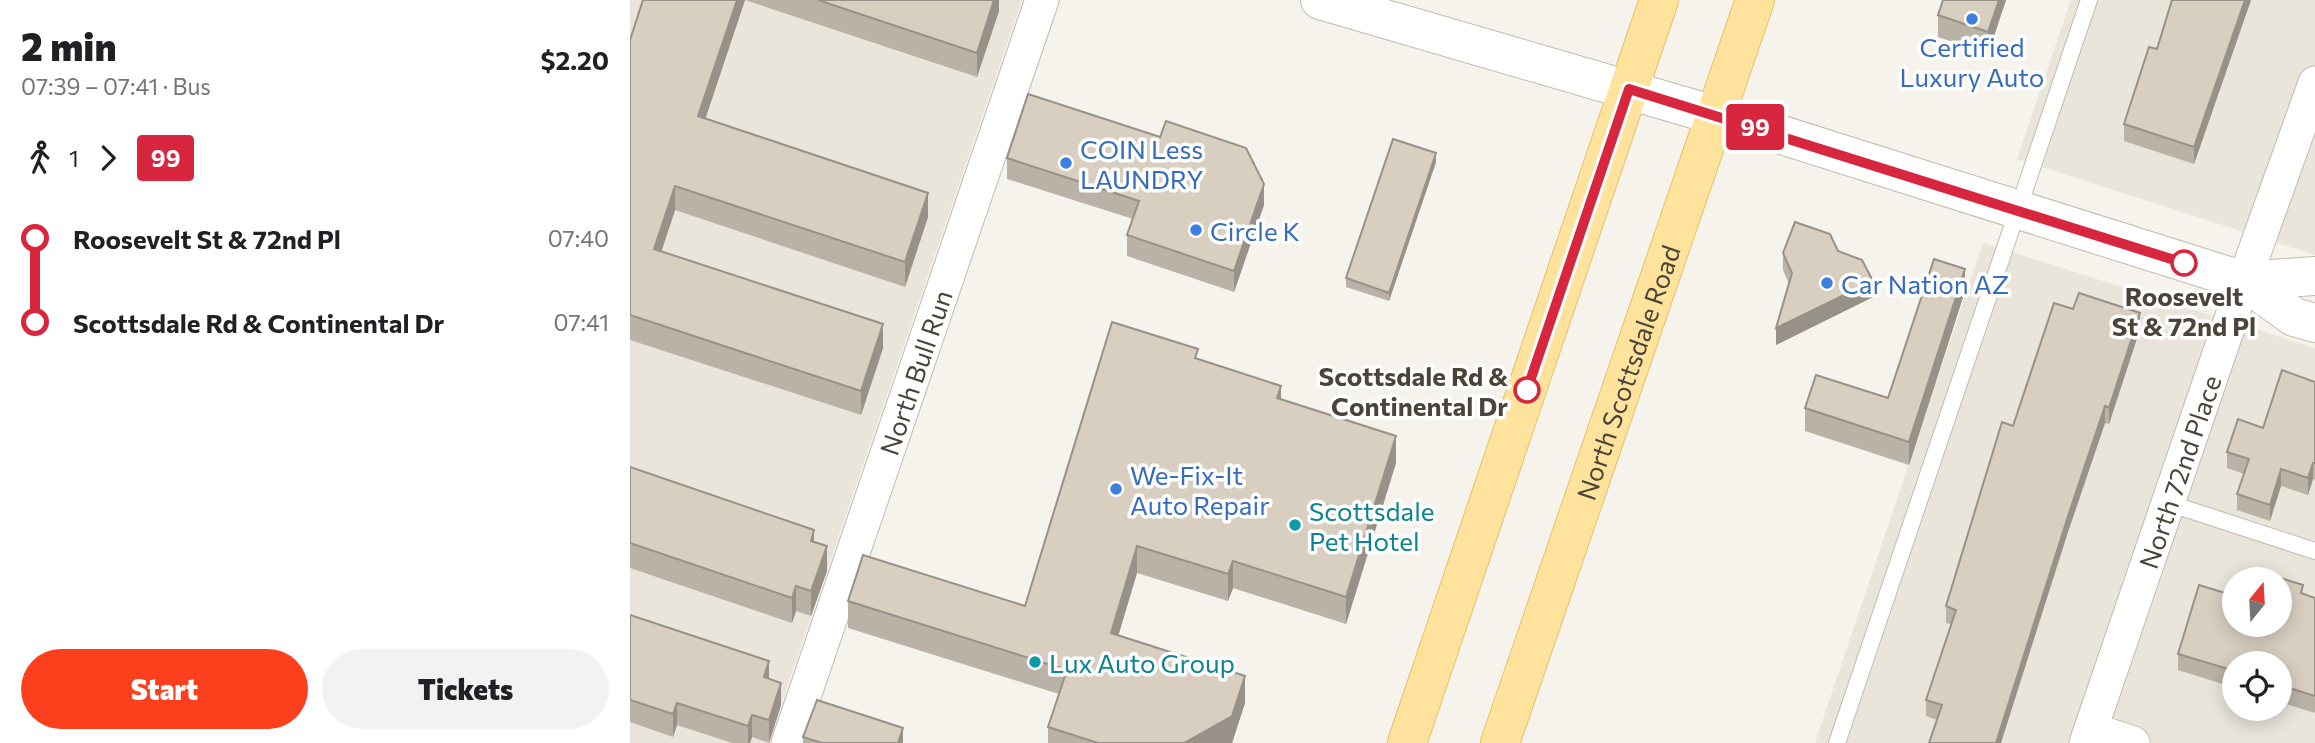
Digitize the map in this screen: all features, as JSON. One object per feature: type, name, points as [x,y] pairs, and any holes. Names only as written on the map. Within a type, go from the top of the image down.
[{"type":"main road","points":[[1407,743],[1659,0]]},
{"type":"main road","name":"North Scottsdale Road","points":[[1500,743],[1755,0]]},
{"type":"street","name":"North Bull Run","points":[[788,743],[1042,0]]},
{"type":"street","points":[[1320,0],[1716,115],[2244,281],[2294,317],[2315,323]]},
{"type":"street","name":"North 72nd Place","points":[[2089,736],[2244,281],[2315,83]]},
{"type":"street","points":[[2244,281],[2315,276]]},
{"type":"street","points":[[2089,736],[2133,743]]},
{"type":"lane","points":[[1837,743],[2090,0]]},
{"type":"lane","points":[[2168,503],[2315,551]]},
{"type":"shaded area","points":[[630,0],[1022,0],[768,743],[630,743]]},
{"type":"shaded area","points":[[2071,0],[2315,0],[2315,255],[2017,159]]},
{"type":"shaded area","points":[[1983,243],[2315,348],[2315,743],[1815,743]]},
{"type":"building","points":[[643,0],[737,0],[698,116],[928,193],[905,262],[675,186],[654,249],[883,324],[861,391],[630,315],[630,40]]},
{"type":"building","points":[[818,0],[994,0],[977,53]]},
{"type":"building","points":[[1943,0],[1999,0],[1988,32],[1938,15]]},
{"type":"building","points":[[2172,0],[2245,0],[2194,147],[2124,124],[2149,47],[2157,49]]},
{"type":"building","points":[[1028,94],[1160,137],[1166,121],[1246,148],[1264,184],[1234,271],[1127,235],[1139,201],[1007,158]]},
{"type":"building","name":"Circle K","points":[[1393,139],[1436,153],[1389,293],[1346,278]]},
{"type":"building","name":"Car Nation AZ","points":[[1795,222],[1830,234],[1838,251],[1862,260],[1873,281],[1776,328],[1792,273],[1783,253]]},
{"type":"building","points":[[1934,259],[1965,269],[1909,442],[1805,408],[1816,375],[1888,398]]},
{"type":"building","points":[[2079,293],[2140,313],[2109,408],[2105,406],[1996,743],[1929,743],[1942,705],[1926,700],[1956,610],[1946,606],[2002,422],[2013,426],[2054,303],[2073,309]]},
{"type":"building","points":[[1112,322],[1198,349],[1195,358],[1281,386],[1277,398],[1396,436],[1346,597],[1233,561],[1228,574],[1137,546],[1111,633],[1245,676],[1232,716],[1184,743],[1098,743],[1048,727],[1067,670],[848,601],[863,555],[1025,606]]},
{"type":"building","points":[[2282,370],[2315,382],[2315,463],[2308,478],[2281,469],[2270,505],[2237,494],[2249,459],[2227,452],[2238,419],[2263,428]]},
{"type":"building","points":[[630,467],[814,530],[811,541],[827,546],[811,591],[796,586],[792,598],[630,543]]},
{"type":"building","points":[[2292,582],[2303,585],[2301,593],[2315,598],[2315,696],[2292,689],[2292,651],[2222,651],[2222,667],[2178,654],[2199,585],[2222,592],[2222,637],[2292,637]]},
{"type":"building","points":[[630,615],[769,661],[764,677],[781,683],[769,720],[752,715],[748,726],[677,703],[673,714],[630,700]]},
{"type":"building","points":[[817,700],[903,728],[898,743],[822,743],[803,737]]},
{"type":"bus line","name":"99","points":[[1527,390],[1629,89],[2184,263]]},
{"type":"place","name":"Certified Luxury Auto","points":[[1972,19]]},
{"type":"place","name":"COIN Less LAUNDRY","points":[[1066,163]]},
{"type":"place","name":"Circle K","points":[[1196,230]]},
{"type":"place","name":"Roosevelt St & 72nd Pl","points":[[2184,263]]},
{"type":"place","name":"Car Nation AZ","points":[[1827,283]]},
{"type":"place","name":"Scottsdale Rd & Continental Dr","points":[[1527,390]]},
{"type":"place","name":"We-Fix-It Auto Repair","points":[[1116,489]]},
{"type":"place","name":"Scottsdale Pet Hotel","points":[[1295,525]]},
{"type":"place","name":"Lux Auto Group","points":[[1035,662]]}]
